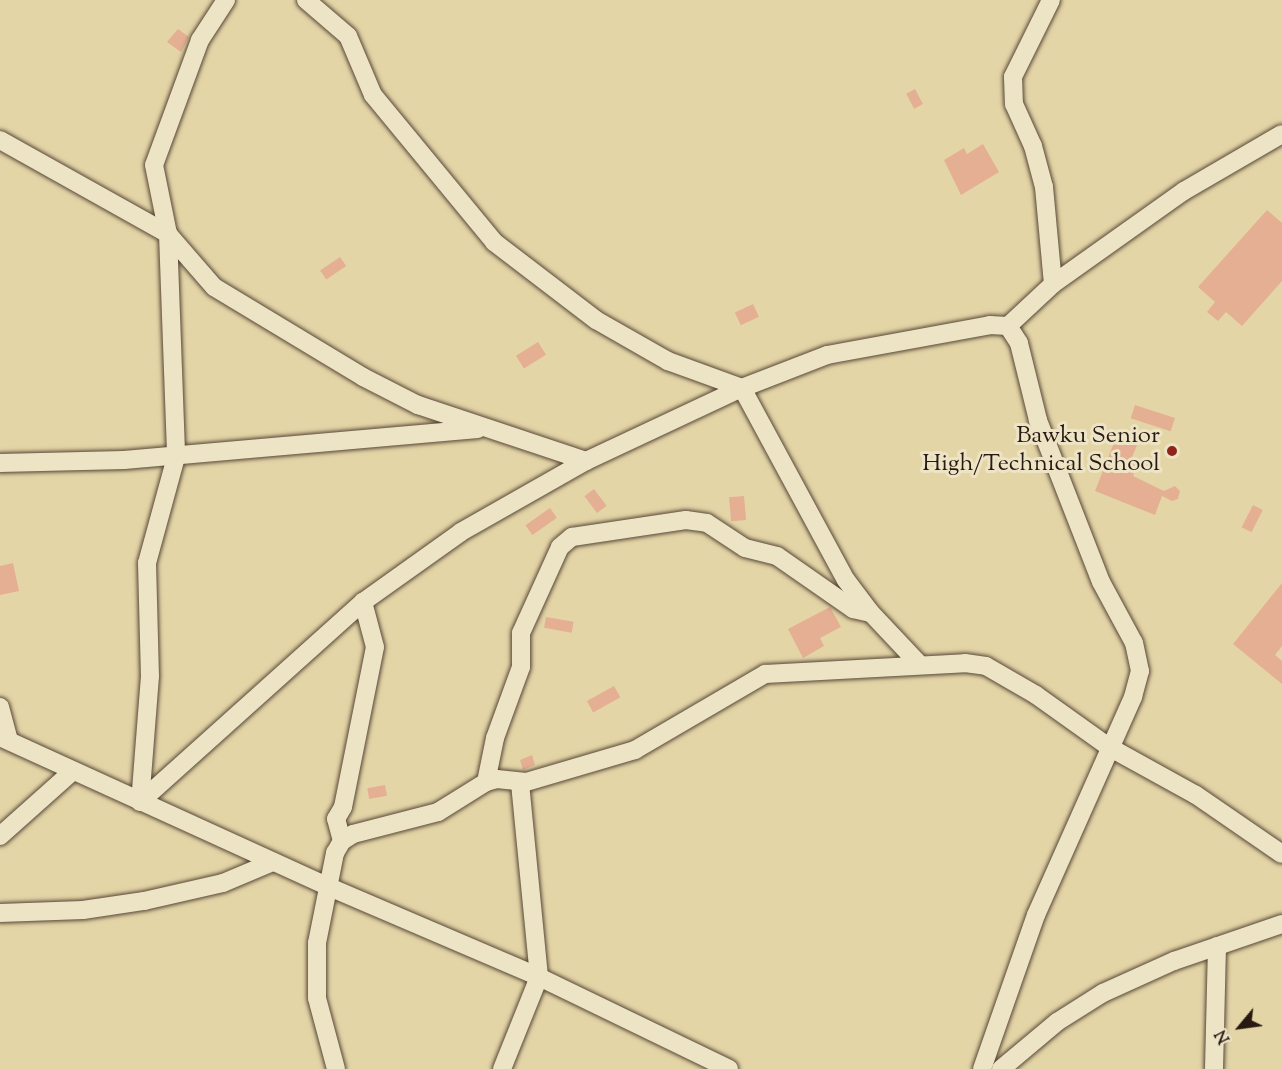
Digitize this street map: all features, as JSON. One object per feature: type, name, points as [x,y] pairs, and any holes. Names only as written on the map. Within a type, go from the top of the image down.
[{"type":"street","points":[[140,802],[150,676],[147,563],[175,455],[177,410],[168,234],[154,165],[200,40],[226,0]]},
{"type":"street","points":[[306,0],[348,36],[373,95],[494,242],[596,320],[668,360],[742,388],[829,550],[871,613],[920,665]]},
{"type":"street","points":[[1051,0],[1013,77],[1014,104],[1033,146],[1044,187],[1053,284]]},
{"type":"street","points":[[140,802],[363,602],[461,532],[586,461],[742,388],[826,356],[990,325],[1008,326],[1053,284],[1184,191],[1282,134]]},
{"type":"street","points":[[0,140],[168,234],[224,293],[363,378],[418,405],[483,429],[586,461]]},
{"type":"street","points":[[982,1069],[1036,915],[1133,696],[1140,671],[1134,643],[1101,582],[1038,420],[1019,343],[1008,326]]},
{"type":"street","points":[[0,463],[175,455],[483,429]]},
{"type":"street","points":[[486,782],[495,738],[522,667],[521,633],[560,547],[572,537],[686,520],[707,523],[745,548],[777,556],[837,600],[871,613]]},
{"type":"street","points":[[336,1069],[317,998],[317,943],[327,886],[342,841],[336,819],[343,807],[375,647],[363,602]]},
{"type":"street","points":[[342,841],[353,834],[438,812],[486,782],[497,779],[520,784],[646,746],[765,674],[920,665],[986,666],[1036,694],[1109,747],[1196,795],[1282,854]]},
{"type":"street","points":[[0,707],[5,739],[273,862],[539,977],[729,1069]]},
{"type":"street","points":[[0,836],[73,771]]},
{"type":"street","points":[[502,1069],[539,977],[520,784]]},
{"type":"street","points":[[0,913],[83,910],[144,901],[223,883],[273,862]]},
{"type":"street","points":[[1001,1069],[1083,1005],[1174,961],[1282,924]]},
{"type":"street","points":[[1214,1069],[1217,946]]},
{"type":"building","points":[[178,29],[189,37],[181,52],[167,42]]},
{"type":"building","points":[[915,89],[923,104],[914,109],[906,94]]},
{"type":"building","points":[[983,144],[999,172],[961,195],[944,160],[964,148],[967,154]]},
{"type":"building","points":[[1267,210],[1282,223],[1282,281],[1242,326],[1226,312],[1218,321],[1207,312],[1215,302],[1198,287]]},
{"type":"building","points":[[340,257],[346,266],[326,280],[320,270]]},
{"type":"building","points":[[753,304],[759,317],[741,325],[735,312]]},
{"type":"building","points":[[538,342],[546,355],[524,368],[516,356]]},
{"type":"building","points":[[1135,405],[1175,418],[1171,431],[1131,418]]},
{"type":"building","points":[[1117,435],[1138,443],[1132,457],[1139,460],[1133,476],[1164,491],[1175,486],[1180,491],[1178,499],[1172,501],[1162,496],[1155,515],[1095,491]]},
{"type":"building","points":[[594,489],[607,506],[597,513],[584,496]]},
{"type":"building","points":[[744,496],[746,520],[731,521],[729,497]]},
{"type":"building","points":[[1253,505],[1263,510],[1251,532],[1242,527]]},
{"type":"building","points":[[550,508],[557,518],[532,535],[525,525]]},
{"type":"building","points":[[13,563],[19,591],[0,595],[0,566]]},
{"type":"building","points":[[1282,583],[1282,646],[1275,655],[1282,661],[1282,684],[1233,644]]},
{"type":"building","points":[[830,607],[841,627],[820,638],[824,646],[803,658],[788,629]]},
{"type":"building","points":[[546,617],[574,622],[572,633],[544,628]]},
{"type":"building","points":[[614,686],[620,697],[593,712],[587,701]]},
{"type":"building","points":[[532,755],[535,765],[523,770],[520,760]]},
{"type":"building","points":[[385,785],[387,796],[369,799],[367,788]]},
{"type":"place","name":"Bawku Senior High/Technical School","points":[[1172,451]]}]
